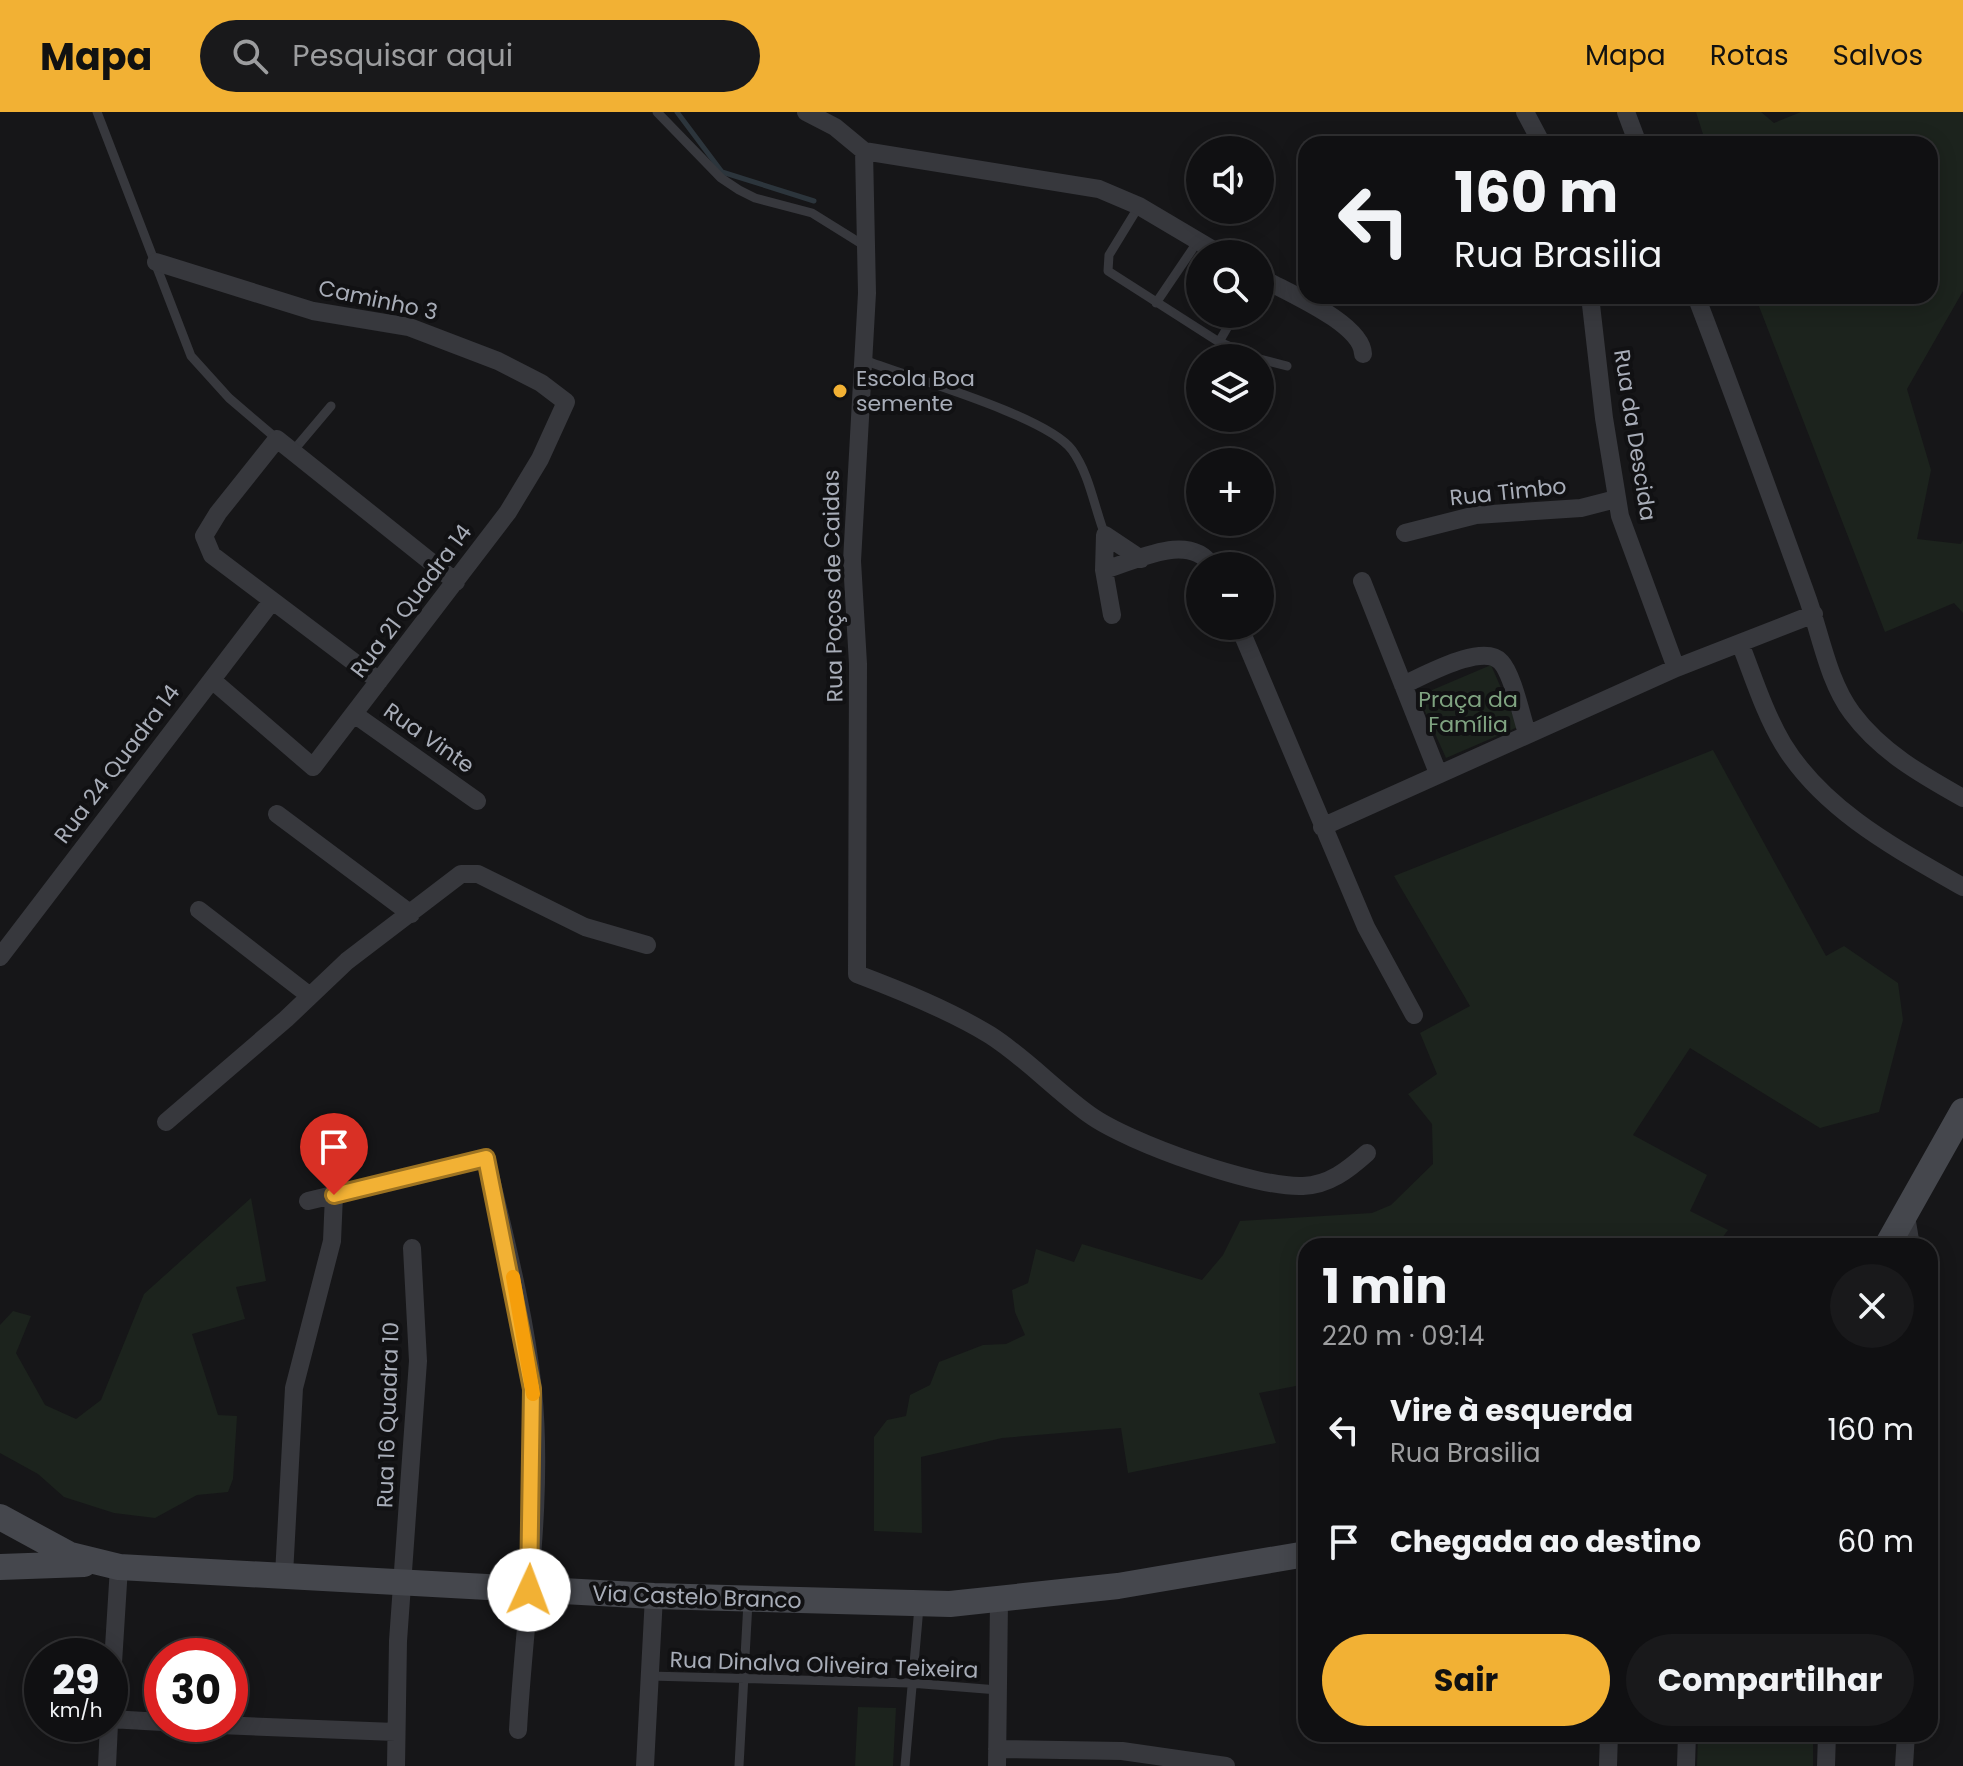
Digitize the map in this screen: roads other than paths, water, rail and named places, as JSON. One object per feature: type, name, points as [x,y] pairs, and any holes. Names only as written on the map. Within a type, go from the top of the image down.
[{"type":"main road","points":[[1892,1238],[1963,1111]]},
{"type":"main road","name":"Via Castelo Branco","points":[[0,1517],[40,1540],[107,1565],[529,1590],[748,1599],[919,1603],[999,1601],[1118,1586],[1298,1555]]},
{"type":"main road","points":[[0,1567],[107,1565]]},
{"type":"street","points":[[806,112],[835,127],[864,151],[1079,183],[1139,206],[1196,240]]},
{"type":"street","points":[[1525,112],[1538,136]]},
{"type":"street","points":[[1626,112],[1635,136]]},
{"type":"street","name":"Rua Poços de Caidas","points":[[864,151],[866,247],[863,360],[852,561],[858,679],[857,974],[965,1020],[993,1037],[1091,1116],[1126,1136],[1208,1165],[1269,1182],[1302,1186],[1330,1181],[1367,1153]]},
{"type":"street","name":"Caminho 3","points":[[156,262],[313,311],[409,327],[521,372],[566,402],[540,459]]},
{"type":"street","points":[[1274,285],[1298,298]]},
{"type":"street","points":[[1310,304],[1356,335],[1363,354]]},
{"type":"street","name":"Rua da Descida","points":[[1591,304],[1616,499],[1637,566],[1676,668]]},
{"type":"street","points":[[1699,304],[1814,614],[1832,677],[1851,712],[1874,739],[1898,759],[1963,798]]},
{"type":"street","points":[[379,681],[212,555],[205,544],[207,528],[277,439],[456,582]]},
{"type":"street","name":"Rua 21 Quadra 14","points":[[212,680],[313,767],[508,512],[540,459]]},
{"type":"street","name":"Rua Timbo","points":[[1405,533],[1476,515],[1581,508],[1616,499]]},
{"type":"street","points":[[1105,535],[1141,559]]},
{"type":"street","points":[[1105,535],[1104,570],[1112,615]]},
{"type":"street","points":[[1104,570],[1163,552],[1190,549],[1196,552]]},
{"type":"street","points":[[1362,581],[1438,773]]},
{"type":"street","name":"Rua 24 Quadra 14","points":[[0,957],[272,601]]},
{"type":"street","points":[[1322,827],[1676,668],[1814,614]]},
{"type":"street","points":[[1245,640],[1366,927],[1414,1015]]},
{"type":"street","points":[[1740,643],[1783,744],[1818,789],[1874,833],[1963,887]]},
{"type":"street","points":[[1403,685],[1477,655],[1493,656],[1504,666],[1527,733]]},
{"type":"street","name":"Rua Vinte","points":[[354,714],[477,801]]},
{"type":"street","points":[[277,814],[411,914]]},
{"type":"street","points":[[166,1122],[347,961],[453,879],[471,872],[585,927],[647,945]]},
{"type":"street","points":[[199,910],[310,996]]},
{"type":"street","points":[[308,1201],[486,1158],[532,1389],[529,1590],[518,1730]]},
{"type":"street","points":[[284,1575],[294,1388],[332,1241],[334,1195]]},
{"type":"street","points":[[1906,1216],[1910,1238]]},
{"type":"street","name":"Rua 16 Quadra 10","points":[[396,1766],[402,1583],[418,1361],[412,1248]]},
{"type":"street","points":[[107,1565],[108,1638]]},
{"type":"street","points":[[645,1766],[654,1596]]},
{"type":"street","points":[[999,1601],[997,1757],[1122,1751],[1226,1766]]},
{"type":"street","points":[[248,1726],[395,1732]]},
{"type":"street","points":[[107,1766],[109,1742]]},
{"type":"street","points":[[1608,1766],[1609,1742]]},
{"type":"street","points":[[1686,1766],[1687,1742]]},
{"type":"street","points":[[1826,1766],[1827,1742]]},
{"type":"street","points":[[1904,1766],[1906,1742]]},
{"type":"lane","points":[[97,112],[191,356],[229,398],[277,439]]},
{"type":"lane","points":[[657,112],[721,178],[739,190],[755,198],[812,213],[866,247]]},
{"type":"lane","points":[[1139,206],[1117,238],[1107,267],[1156,303],[1224,344]]},
{"type":"lane","points":[[1156,303],[1186,259]]},
{"type":"lane","points":[[1219,342],[1227,328]]},
{"type":"lane","points":[[863,360],[1021,418],[1057,436],[1071,448],[1090,486],[1105,535]]},
{"type":"lane","points":[[1274,362],[1287,366]]},
{"type":"lane","points":[[293,451],[331,406]]},
{"type":"lane","points":[[739,1766],[748,1599]]},
{"type":"lane","points":[[905,1766],[919,1603]]},
{"type":"lane","name":"Rua Dinalva Oliveira Teixeira","points":[[649,1676],[910,1683],[998,1690]]},
{"type":"waterway","points":[[677,112],[722,172],[814,201]]},
{"type":"place","name":"Escola Boa semente","points":[[840,391]]},
{"type":"park label","name":"Praça da Família","points":[[1468,712]]}]
